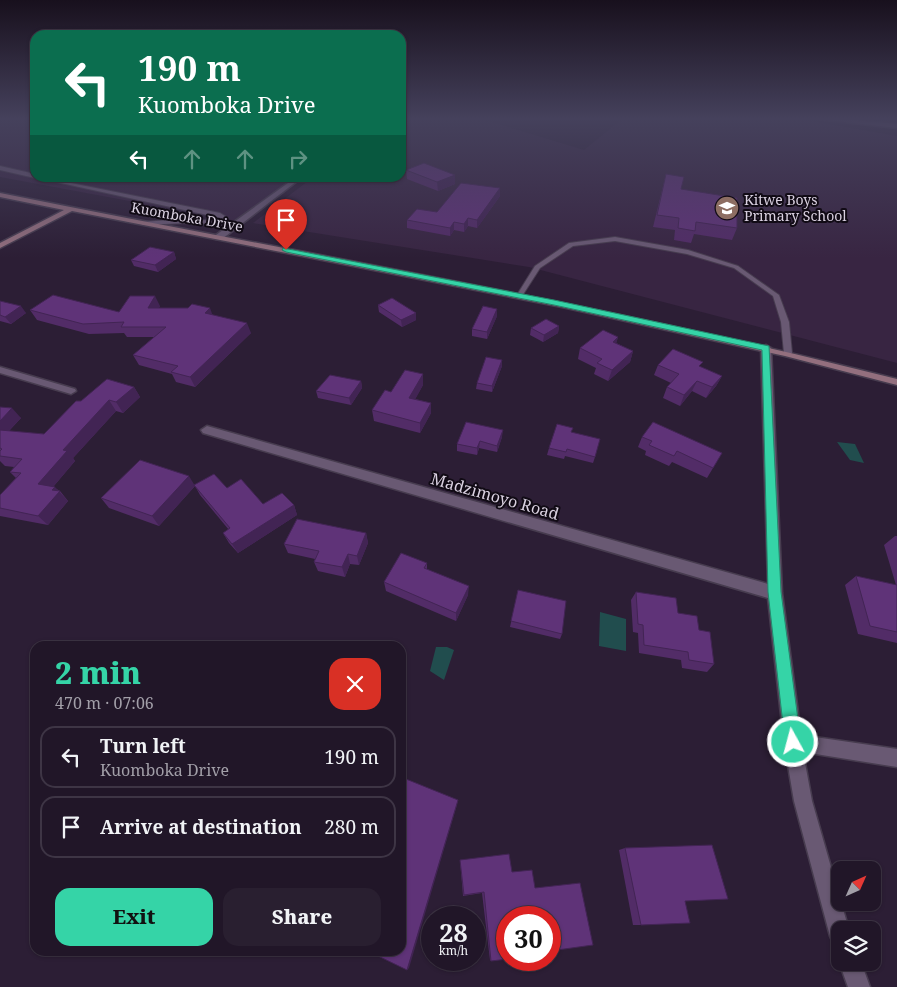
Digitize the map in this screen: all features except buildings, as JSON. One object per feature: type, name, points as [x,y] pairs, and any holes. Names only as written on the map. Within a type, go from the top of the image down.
[{"type":"main road","name":"Kuomboka Drive","points":[[0,196],[520,295],[788,353],[897,382]]},
{"type":"main road","points":[[0,246],[69,210]]},
{"type":"street","points":[[219,237],[293,182]]},
{"type":"street","points":[[766,348],[775,592],[793,742],[804,801],[836,921]]},
{"type":"street","points":[[0,370],[71,391]]},
{"type":"street","name":"Madzimoyo Road","points":[[207,430],[775,592]]},
{"type":"street","points":[[793,742],[897,758]]},
{"type":"street","points":[[853,971],[859,987]]},
{"type":"lane","points":[[0,168],[30,175]]},
{"type":"lane","points":[[60,182],[220,215],[225,218],[218,223],[168,221],[144,223]]},
{"type":"lane","points":[[520,295],[537,267],[571,244],[615,239],[688,252],[736,268],[776,295],[785,322],[788,353]]},
{"type":"shaded area","points":[[0,165],[30,165],[30,182],[290,182],[237,221],[0,177]]},
{"type":"shaded area","name":"Kitwe Boys Primary School","points":[[406,165],[897,165],[897,363],[529,267],[253,223],[307,182],[406,182]]},
{"type":"shaded area","points":[[837,442],[855,444],[864,463],[850,460]]},
{"type":"shaded area","points":[[600,612],[626,619],[626,651],[599,646]]},
{"type":"shaded area","points":[[436,647],[447,647],[454,650],[444,680],[430,671]]},
{"type":"place","name":"Kitwe Boys Primary School","points":[[727,208]]},
{"type":"route","points":[[286,250],[554,302],[766,348],[775,592],[793,742]]}]
